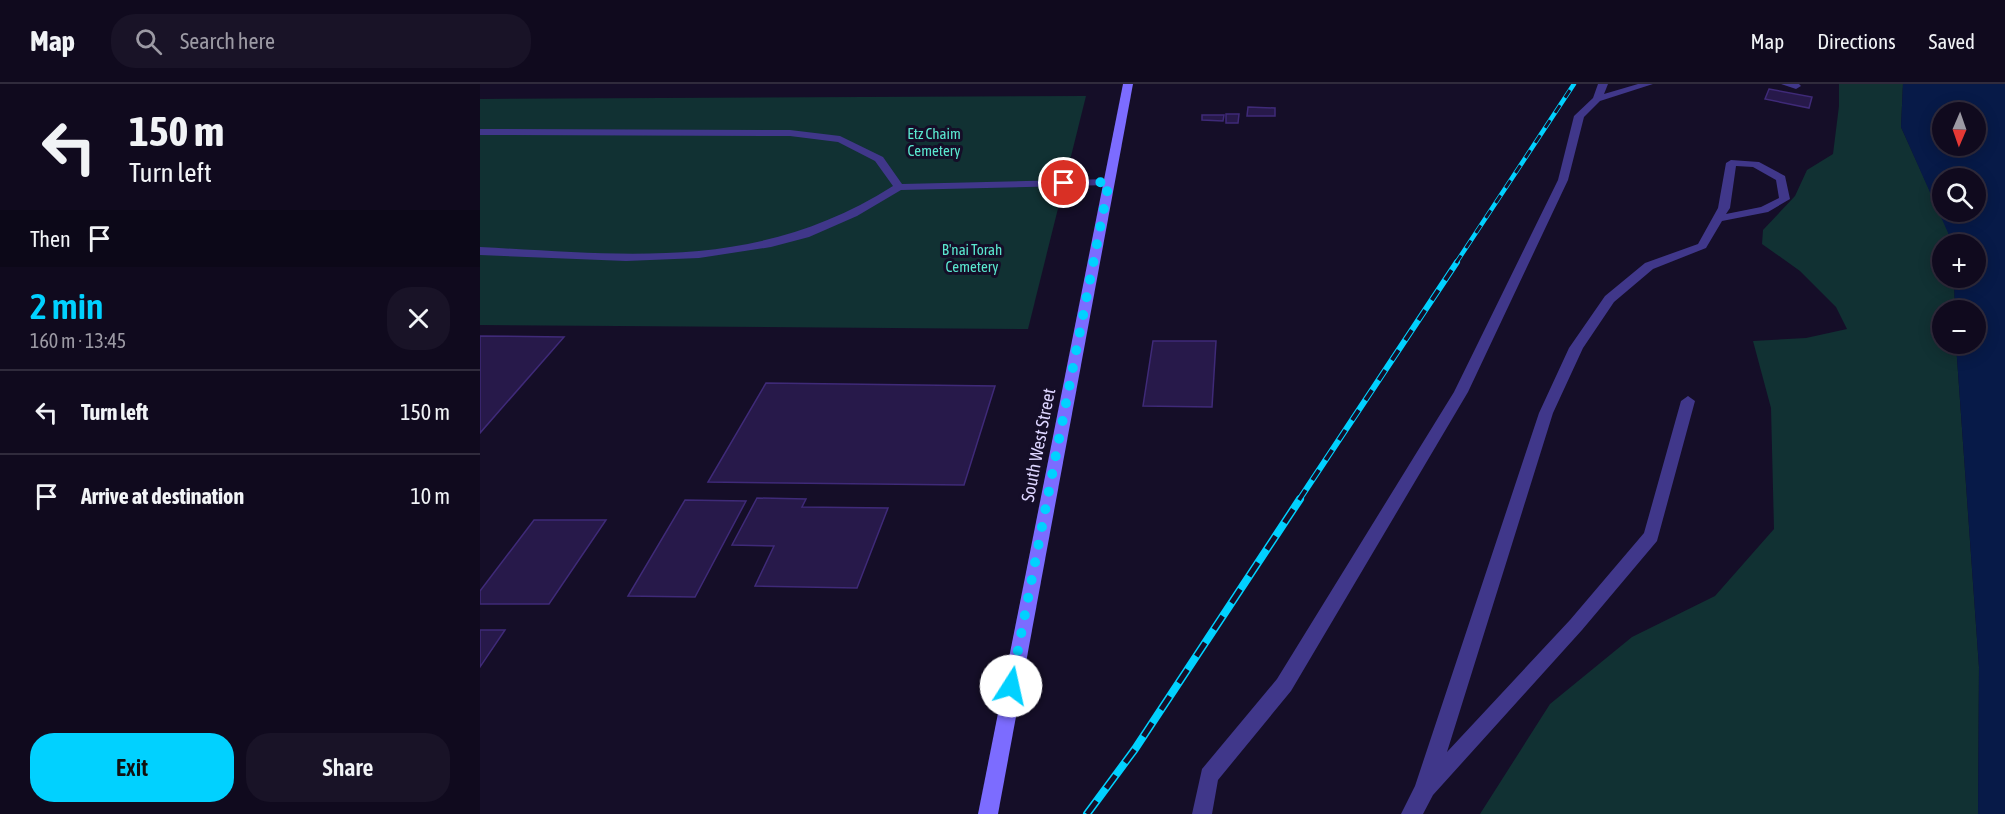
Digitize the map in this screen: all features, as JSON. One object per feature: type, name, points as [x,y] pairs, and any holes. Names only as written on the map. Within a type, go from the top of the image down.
[{"type":"main road","name":"South West Street","points":[[988,814],[1128,84]]},
{"type":"lane","points":[[1202,814],[1209,776],[1284,685],[1461,392],[1563,180],[1579,116],[1597,99],[1603,84]]},
{"type":"lane","points":[[1597,99],[1648,84]]},
{"type":"lane","points":[[480,132],[790,133],[840,139],[879,159],[899,187]]},
{"type":"lane","points":[[1411,814],[1424,791],[1546,413],[1576,348],[1609,299],[1649,266],[1701,246],[1717,219],[1724,208],[1731,163],[1755,164],[1781,178],[1785,199],[1764,210],[1717,219]]},
{"type":"lane","points":[[480,251],[612,256],[703,255],[772,244],[837,222],[899,187],[1109,182]]},
{"type":"lane","points":[[1424,791],[1576,625],[1650,536],[1688,401]]},
{"type":"green space","points":[[1839,84],[1903,84],[1901,127],[1932,196],[1932,222],[1944,222],[1949,234],[1932,234],[1932,288],[1954,288],[1955,300],[1932,300],[1932,354],[1957,354],[1979,667],[1978,814],[1480,814],[1550,704],[1632,637],[1715,596],[1774,529],[1771,408],[1753,341],[1806,338],[1847,329],[1836,307],[1800,271],[1762,244],[1763,230],[1795,196],[1807,170],[1833,154],[1839,106]]},
{"type":"green space","points":[[1086,96],[1028,329],[480,325],[480,99]]},
{"type":"water","points":[[1903,84],[2005,84],[2005,814],[1978,814],[1979,667],[1957,354],[1986,354],[1986,300],[1955,300],[1954,288],[1986,288],[1986,234],[1949,234],[1943,222],[1986,222],[1986,168],[1932,168],[1932,197],[1901,127]]},
{"type":"building","points":[[1769,89],[1812,97],[1809,108],[1765,99]]},
{"type":"building","points":[[1248,107],[1275,108],[1275,116],[1247,116]]},
{"type":"building","points":[[1226,114],[1239,114],[1238,123],[1226,123]]},
{"type":"building","points":[[1202,115],[1224,115],[1223,121],[1202,120]]},
{"type":"building","points":[[480,336],[564,337],[480,433]]},
{"type":"building","points":[[1153,341],[1216,341],[1212,407],[1143,406]]},
{"type":"building","points":[[766,383],[995,386],[964,485],[708,482]]},
{"type":"building","points":[[757,498],[806,499],[802,507],[888,508],[857,588],[755,586],[774,546],[732,545]]},
{"type":"building","points":[[685,500],[746,501],[695,597],[628,596]]},
{"type":"building","points":[[534,520],[606,520],[549,604],[480,604],[480,591]]},
{"type":"building","points":[[480,630],[505,630],[480,667]]},
{"type":"railway","points":[[1456,263],[1574,84]]},
{"type":"railway","points":[[1299,500],[1457,262]]},
{"type":"railway","points":[[1087,814],[1135,749],[1300,499]]},
{"type":"route","points":[[1011,686],[1109,182],[1064,183]]},
{"type":"park label","name":"Etz Chaim Cemetery","points":[[934,142]]},
{"type":"park label","name":"B'nai Torah Cemetery","points":[[972,258]]}]
